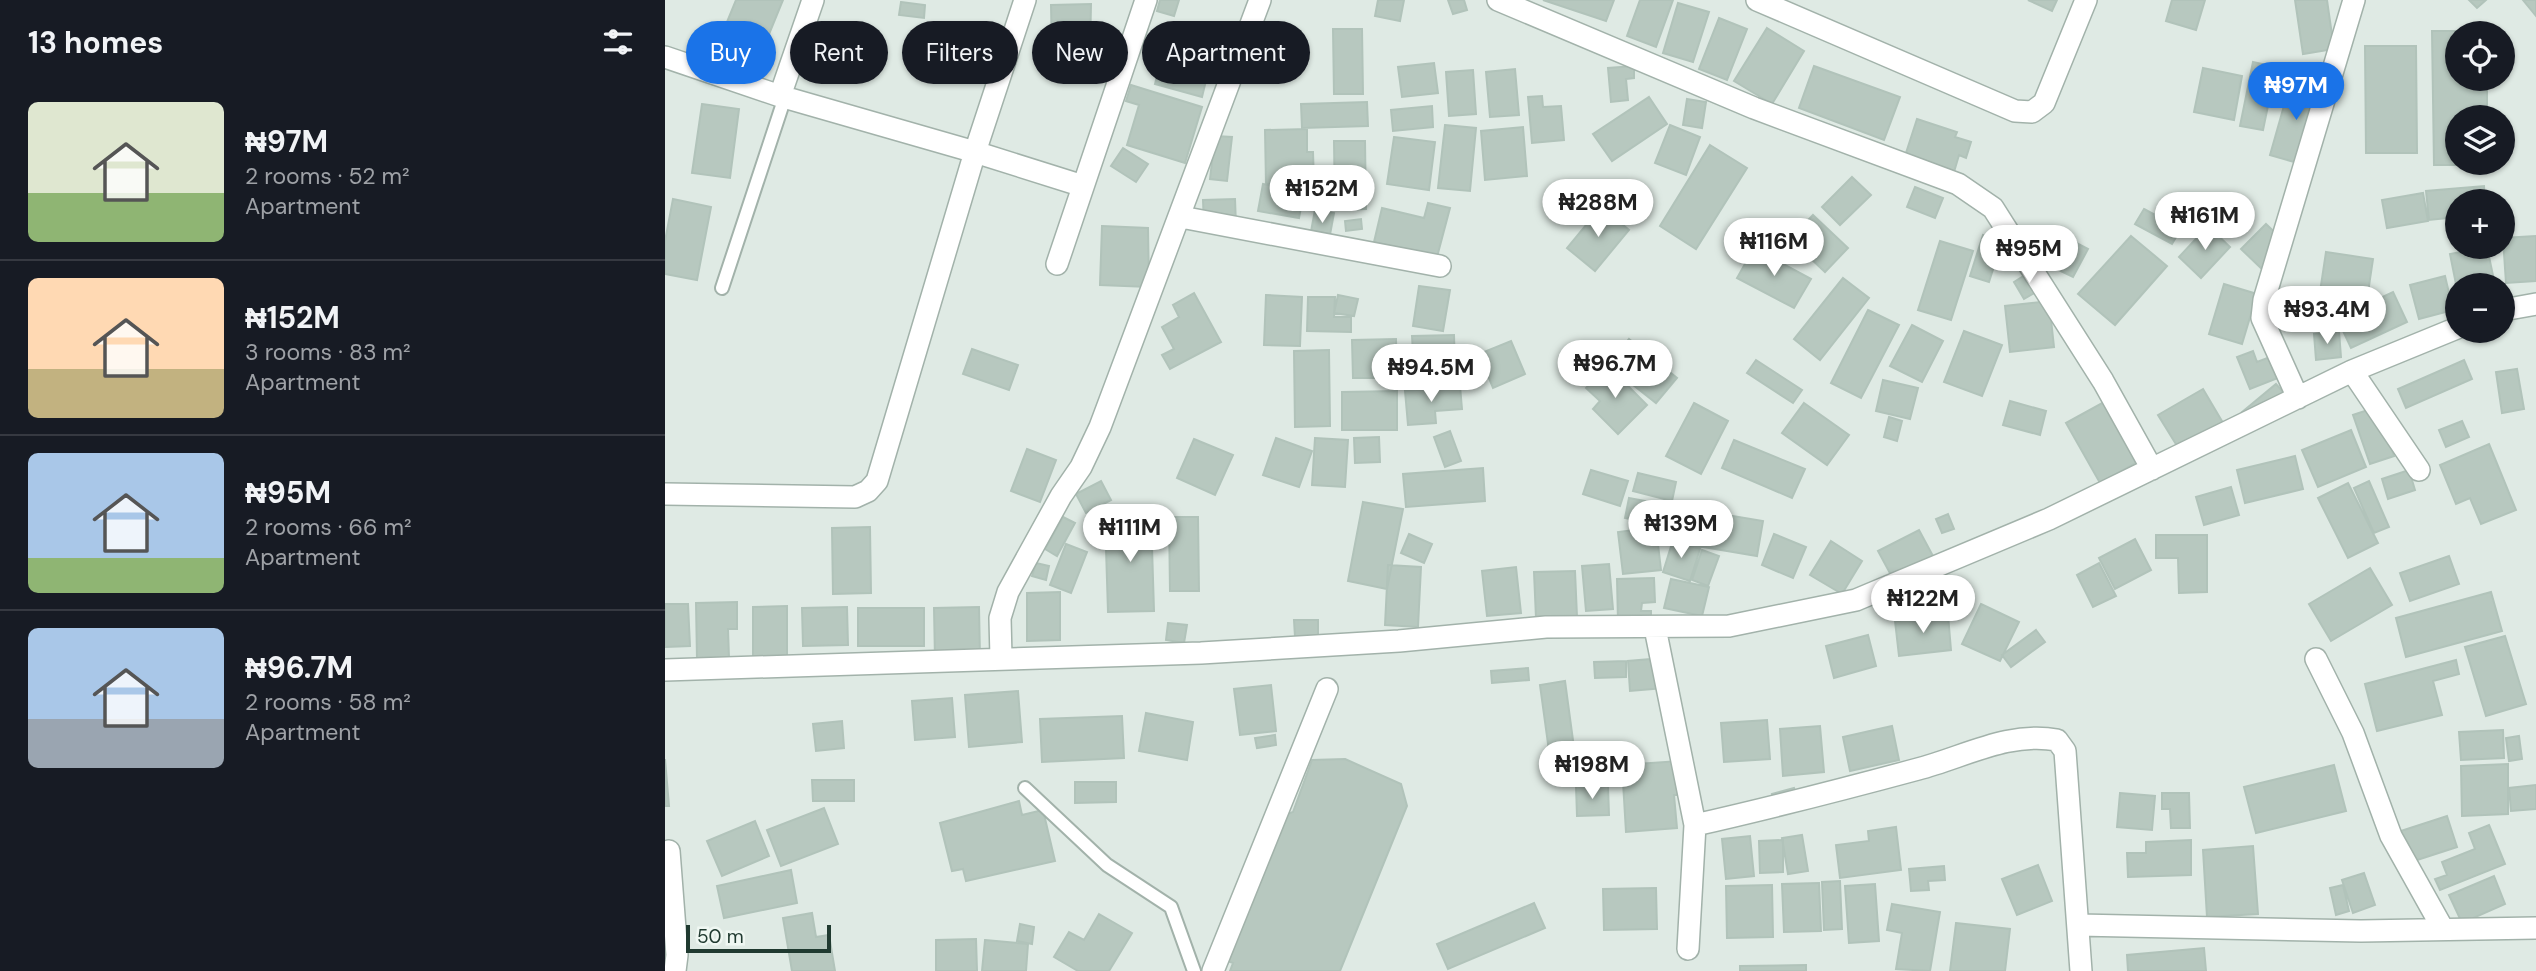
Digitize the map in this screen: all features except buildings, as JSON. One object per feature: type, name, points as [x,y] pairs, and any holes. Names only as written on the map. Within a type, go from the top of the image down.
[{"type":"street","points":[[782,96],[813,0]]},
{"type":"street","points":[[665,494],[855,497],[868,491],[877,481],[975,152],[1025,0]]},
{"type":"street","points":[[1057,264],[1146,0]]},
{"type":"street","points":[[1001,659],[1000,618],[1008,592],[1061,496],[1081,467],[1181,217],[1260,0]]},
{"type":"street","points":[[1498,0],[1754,108],[1958,184],[1993,208],[2103,381],[2152,469]]},
{"type":"street","points":[[1756,0],[2015,111],[2032,111],[2044,103],[2086,0]]},
{"type":"street","points":[[2298,398],[2262,318],[2264,300],[2354,0]]},
{"type":"street","points":[[665,57],[782,96],[1083,186]]},
{"type":"street","points":[[1181,217],[1440,266]]},
{"type":"street","points":[[2515,308],[2536,304]]},
{"type":"street","points":[[665,670],[1214,652],[1399,641],[1546,627],[1729,626],[1856,600],[2049,519],[2352,371],[2445,333]]},
{"type":"street","points":[[2352,371],[2419,470]]},
{"type":"street","points":[[1655,628],[1695,825],[1688,949]]},
{"type":"street","points":[[2316,659],[2353,733],[2391,836],[2442,929]]},
{"type":"street","points":[[1213,971],[1327,689]]},
{"type":"street","points":[[1695,825],[1924,768],[2008,740],[2042,737],[2057,740],[2065,751],[2081,971]]},
{"type":"street","points":[[669,851],[677,895],[675,971]]},
{"type":"street","points":[[2079,925],[2361,931],[2536,928]]},
{"type":"lane","points":[[722,288],[782,96]]},
{"type":"lane","points":[[1025,788],[1107,865],[1171,907],[1194,971]]}]
